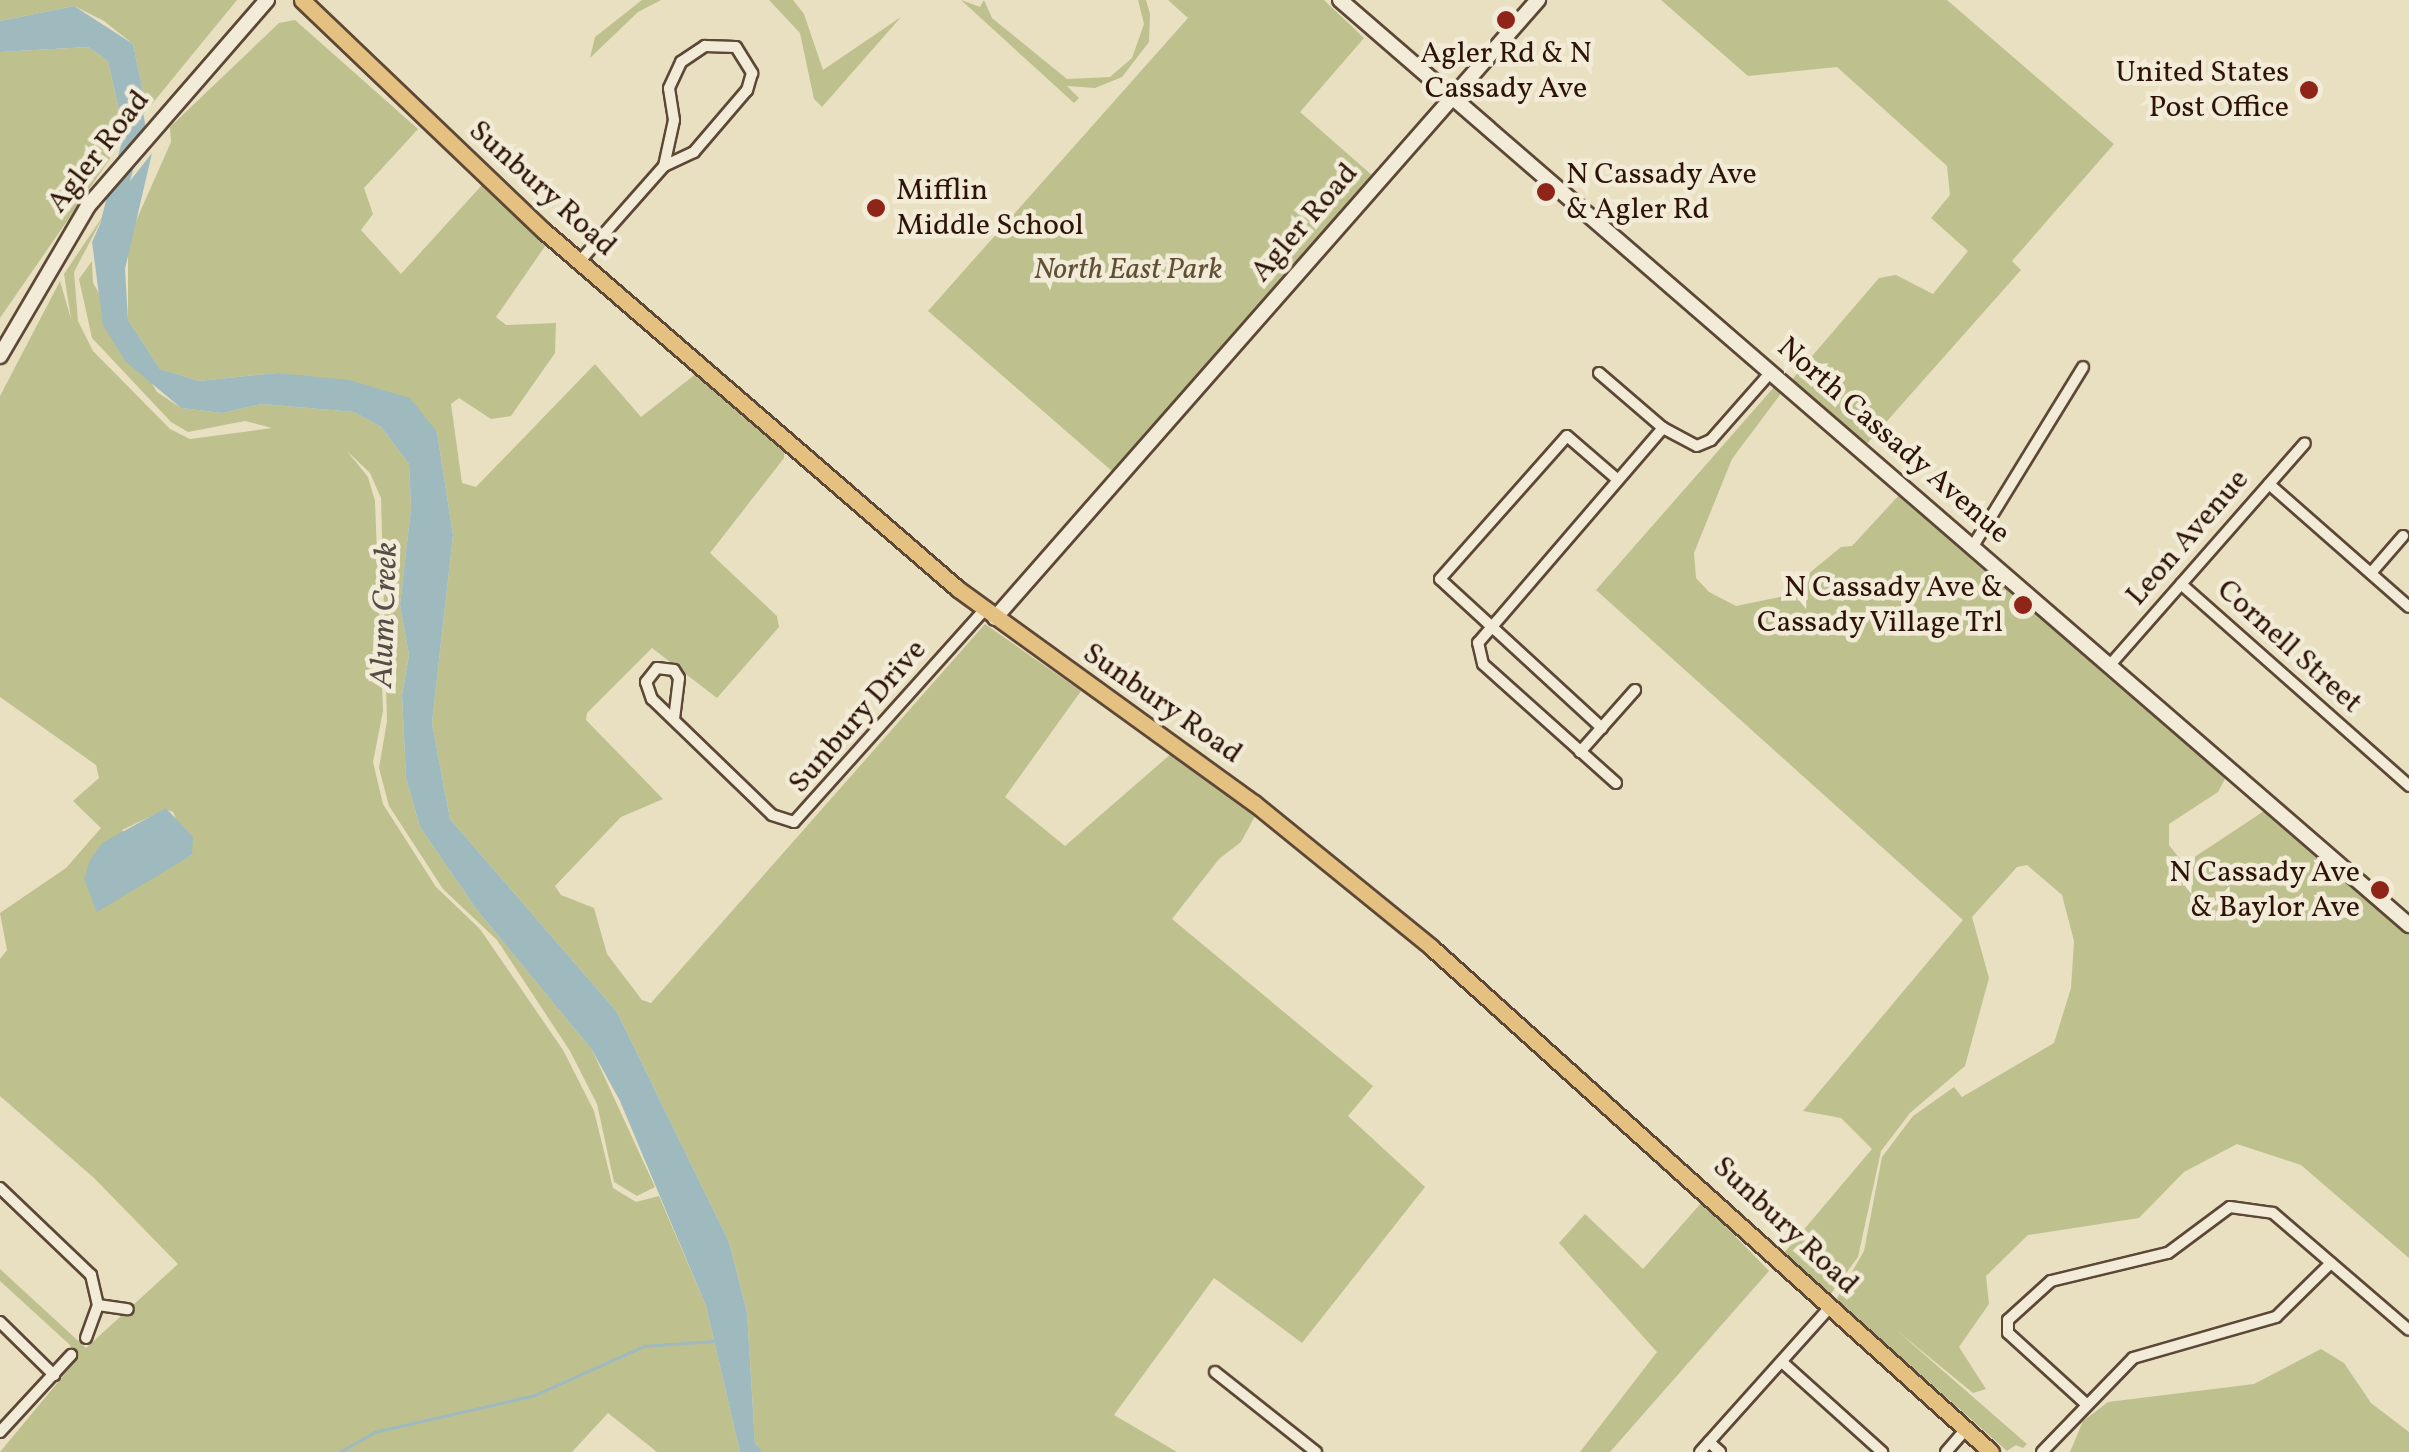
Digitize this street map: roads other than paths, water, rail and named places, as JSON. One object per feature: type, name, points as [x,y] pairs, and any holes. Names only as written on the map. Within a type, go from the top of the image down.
[{"type":"main road","name":"Agler Road","points":[[0,356],[34,292],[88,206],[189,83],[267,0]]},
{"type":"main road","name":"Sunbury Road","points":[[302,0],[580,262],[990,613],[1254,804],[1416,935],[1991,1452]]},
{"type":"main road","name":"North Cassady Avenue","points":[[1340,0],[2409,925]]},
{"type":"main road","name":"Agler Road","points":[[990,613],[1538,0]]},
{"type":"street","points":[[580,262],[664,166],[694,152],[747,90],[752,73],[736,47],[704,46],[680,62],[669,88],[674,120],[664,166]]},
{"type":"street","points":[[1973,546],[2083,367]]},
{"type":"street","points":[[1599,373],[1688,445],[1711,440],[1771,372]]},
{"type":"street","points":[[1616,783],[1483,664],[1478,644],[1663,428]]},
{"type":"street","points":[[1602,728],[1488,628],[1440,579],[1567,436],[1618,480]]},
{"type":"street","name":"Leon Avenue","points":[[2110,665],[2305,443]]},
{"type":"street","points":[[2269,484],[2409,606]]},
{"type":"street","points":[[2370,573],[2403,536]]},
{"type":"street","name":"Cornell Street","points":[[2181,584],[2409,786]]},
{"type":"street","name":"Sunbury Drive","points":[[674,719],[680,678],[674,670],[656,668],[647,691],[674,719],[772,815],[794,822],[990,613]]},
{"type":"street","points":[[1580,752],[1634,690]]},
{"type":"street","points":[[0,1188],[74,1253],[91,1275],[98,1305],[86,1338]]},
{"type":"street","points":[[2084,1403],[2006,1327],[2051,1281],[2158,1257],[2213,1214],[2241,1205],[2274,1213],[2409,1330]]},
{"type":"street","points":[[2042,1452],[2084,1403],[2146,1352],[2232,1335],[2276,1317],[2330,1263]]},
{"type":"street","points":[[98,1305],[128,1309]]},
{"type":"street","points":[[1700,1452],[1832,1306]]},
{"type":"street","points":[[0,1322],[54,1375]]},
{"type":"street","points":[[1,1345],[11,1336]]},
{"type":"street","points":[[0,1432],[71,1355]]},
{"type":"street","points":[[1782,1362],[1882,1452]]},
{"type":"street","points":[[1216,1372],[1316,1452]]},
{"type":"street","points":[[1946,1452],[1966,1429]]},
{"type":"street","points":[[1709,1442],[1720,1452]]},
{"type":"water","points":[[74,6],[133,44],[147,110],[125,137],[108,61],[88,47],[0,52],[0,21]]},
{"type":"water","points":[[152,153],[125,269],[128,320],[160,369],[199,381],[276,373],[349,380],[410,398],[437,432],[453,535],[432,723],[450,819],[617,1012],[729,1242],[747,1312],[755,1443],[763,1452],[740,1452],[706,1306],[620,1101],[592,1050],[477,910],[420,827],[406,778],[402,695],[409,655],[400,605],[411,508],[409,464],[381,427],[354,412],[262,404],[222,413],[181,408],[126,362],[103,325],[92,242],[105,213]]},
{"type":"water","points":[[166,808],[193,837],[192,855],[97,912],[84,879],[90,860],[102,843]]},
{"type":"waterway","name":"Alum Creek","points":[[110,221],[136,124],[132,101]]},
{"type":"waterway","points":[[340,1452],[374,1432],[535,1395],[644,1346],[714,1341]]},
{"type":"place","name":"Agler Rd & N Cassady Ave","points":[[1506,20]]},
{"type":"place","name":"United States Post Office","points":[[2309,90]]},
{"type":"place","name":"N Cassady Ave & Agler Rd","points":[[1546,192]]},
{"type":"place","name":"Mifflin Middle School","points":[[876,208]]},
{"type":"place","name":"N Cassady Ave & Cassady Village Trl","points":[[2023,605]]},
{"type":"place","name":"N Cassady Ave & Baylor Ave","points":[[2380,890]]},
{"type":"park label","name":"North East Park","points":[[1128,270]]}]
